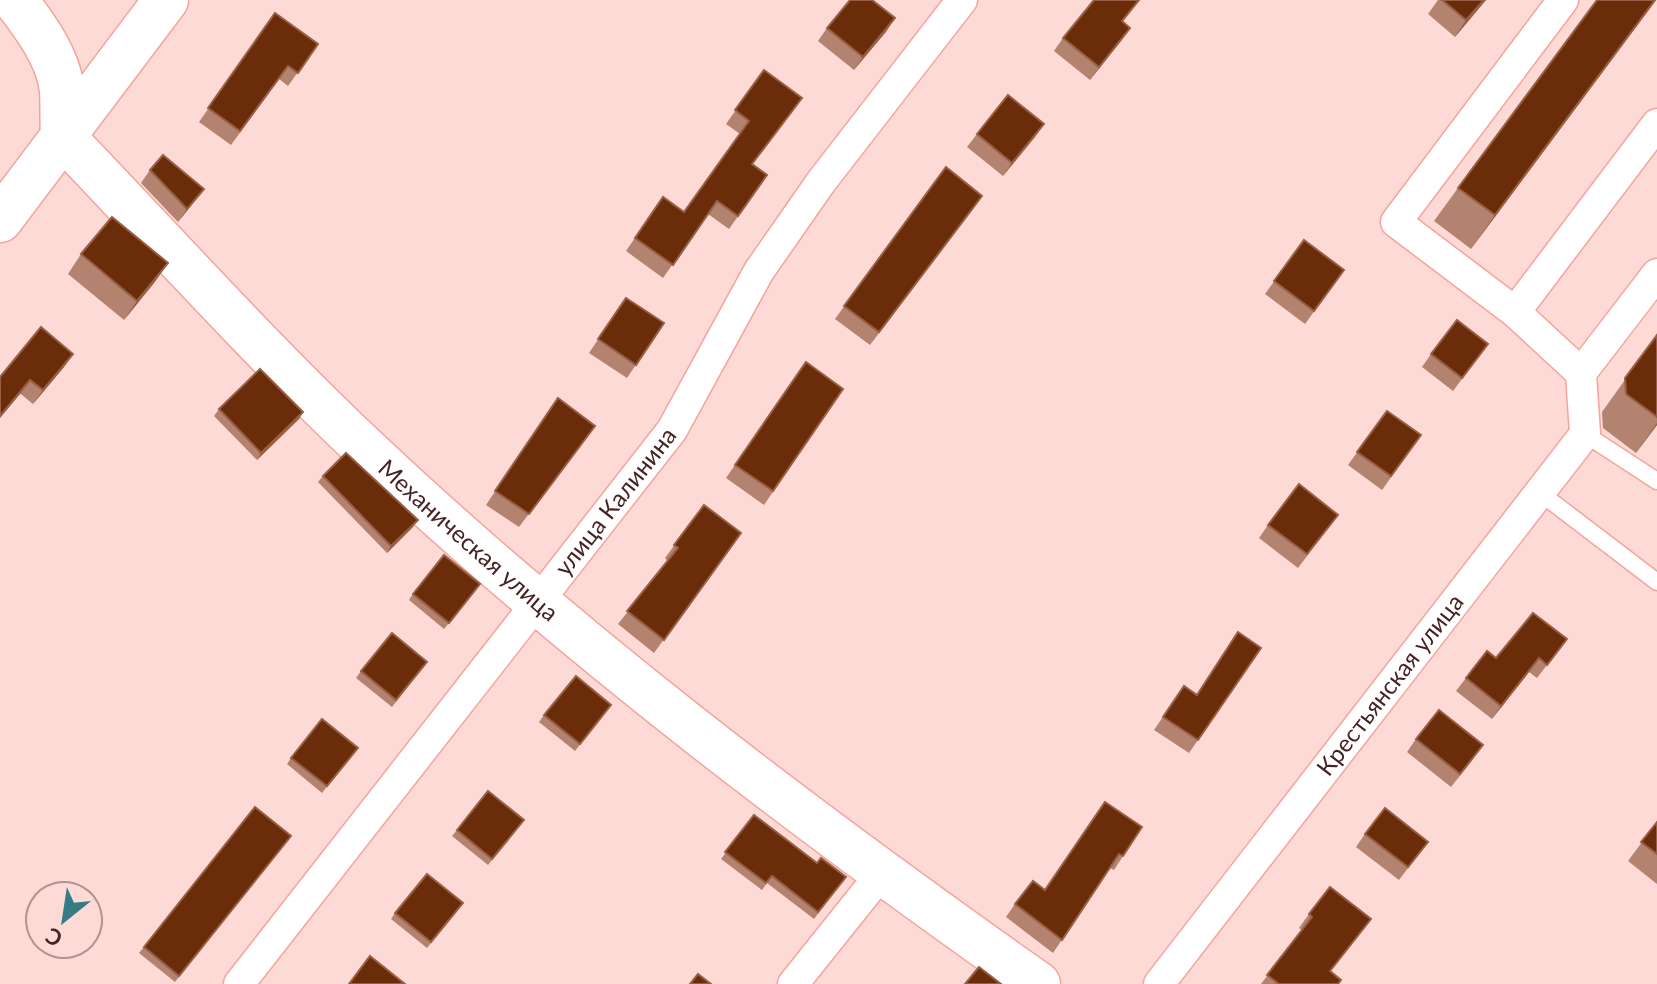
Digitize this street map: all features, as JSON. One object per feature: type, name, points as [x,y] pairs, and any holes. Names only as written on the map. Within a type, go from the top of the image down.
[{"type":"street","points":[[15,0],[37,30],[55,65],[62,89],[63,137]]},
{"type":"street","points":[[0,220],[166,0]]},
{"type":"street","name":"улица Калинина","points":[[239,984],[672,430],[759,271],[821,182],[962,0]]},
{"type":"street","points":[[1563,0],[1396,222],[1515,312],[1581,373]]},
{"type":"street","points":[[1515,312],[1657,124]]},
{"type":"street","name":"Механическая улица","points":[[63,137],[356,439],[537,603],[881,874],[1038,984]]},
{"type":"street","points":[[1585,434],[1581,373],[1657,274]]},
{"type":"street","name":"Крестьянская улица","points":[[1159,984],[1585,434]]},
{"type":"street","points":[[793,984],[881,874]]},
{"type":"lane","points":[[1585,434],[1657,481]]},
{"type":"lane","points":[[1539,492],[1657,582]]},
{"type":"building","points":[[850,0],[872,0],[895,18],[863,57],[827,28]]},
{"type":"building","points":[[1094,0],[1139,0],[1122,21],[1130,28],[1099,67],[1063,38]]},
{"type":"building","points":[[1442,0],[1484,0],[1466,20]]},
{"type":"building","points":[[1597,0],[1655,0],[1495,215],[1458,188]]},
{"type":"building","points":[[275,13],[318,44],[298,73],[288,66],[240,131],[208,108]]},
{"type":"building","points":[[764,70],[802,98],[752,164],[767,175],[738,216],[717,201],[673,265],[635,238],[663,197],[684,212],[749,121],[735,110]]},
{"type":"building","points":[[1008,95],[1044,124],[1012,163],[977,134]]},
{"type":"building","points":[[163,155],[204,189],[187,209],[150,170]]},
{"type":"building","points":[[946,167],[982,196],[879,332],[844,306]]},
{"type":"building","points":[[112,217],[168,263],[137,301],[81,254]]},
{"type":"building","points":[[1304,240],[1344,270],[1314,311],[1274,281]]},
{"type":"building","points":[[626,298],[664,323],[636,365],[598,339]]},
{"type":"building","points":[[1457,320],[1488,344],[1462,378],[1431,354]]},
{"type":"building","points":[[41,327],[73,354],[43,390],[30,380],[0,416],[0,377]]},
{"type":"building","points":[[1657,335],[1657,417],[1626,394],[1625,378]]},
{"type":"building","points":[[806,362],[843,389],[773,491],[735,465]]},
{"type":"building","points":[[260,369],[303,412],[261,453],[219,409]]},
{"type":"building","points":[[558,398],[595,426],[529,514],[495,491]]},
{"type":"building","points":[[1387,411],[1421,435],[1391,476],[1357,452]]},
{"type":"building","points":[[346,453],[418,520],[391,546],[323,476]]},
{"type":"building","points":[[1299,484],[1338,515],[1307,554],[1268,525]]},
{"type":"building","points":[[704,505],[741,533],[664,640],[627,611],[678,548],[674,545]]},
{"type":"building","points":[[444,555],[480,584],[449,623],[413,594]]},
{"type":"building","points":[[1533,613],[1567,639],[1547,665],[1539,658],[1501,706],[1466,678],[1487,651],[1496,658]]},
{"type":"building","points":[[1238,632],[1261,648],[1198,740],[1163,717],[1184,686],[1197,695]]},
{"type":"building","points":[[392,633],[427,662],[396,700],[361,671]]},
{"type":"building","points":[[576,676],[611,705],[580,744],[544,715]]},
{"type":"building","points":[[1439,710],[1483,745],[1460,774],[1416,739]]},
{"type":"building","points":[[322,719],[358,748],[327,786],[291,758]]},
{"type":"building","points":[[488,791],[524,820],[492,859],[457,830]]},
{"type":"building","points":[[1105,802],[1142,827],[1123,856],[1119,854],[1062,940],[1015,904],[1033,881],[1045,890]]},
{"type":"building","points":[[255,807],[291,836],[179,976],[144,947]]},
{"type":"building","points":[[1385,808],[1428,842],[1408,867],[1365,834]]},
{"type":"building","points":[[754,815],[817,863],[821,858],[846,877],[818,912],[772,876],[766,883],[725,852]]},
{"type":"building","points":[[1657,822],[1657,854],[1641,842]]},
{"type":"building","points":[[427,874],[463,903],[431,942],[395,913]]},
{"type":"building","points":[[1330,887],[1371,919],[1330,971],[1341,980],[1338,984],[1279,984],[1267,975],[1312,917],[1309,914]]},
{"type":"building","points":[[370,956],[405,984],[349,984]]},
{"type":"building","points":[[979,967],[1001,984],[965,984]]},
{"type":"building","points":[[698,974],[711,984],[690,984]]}]
